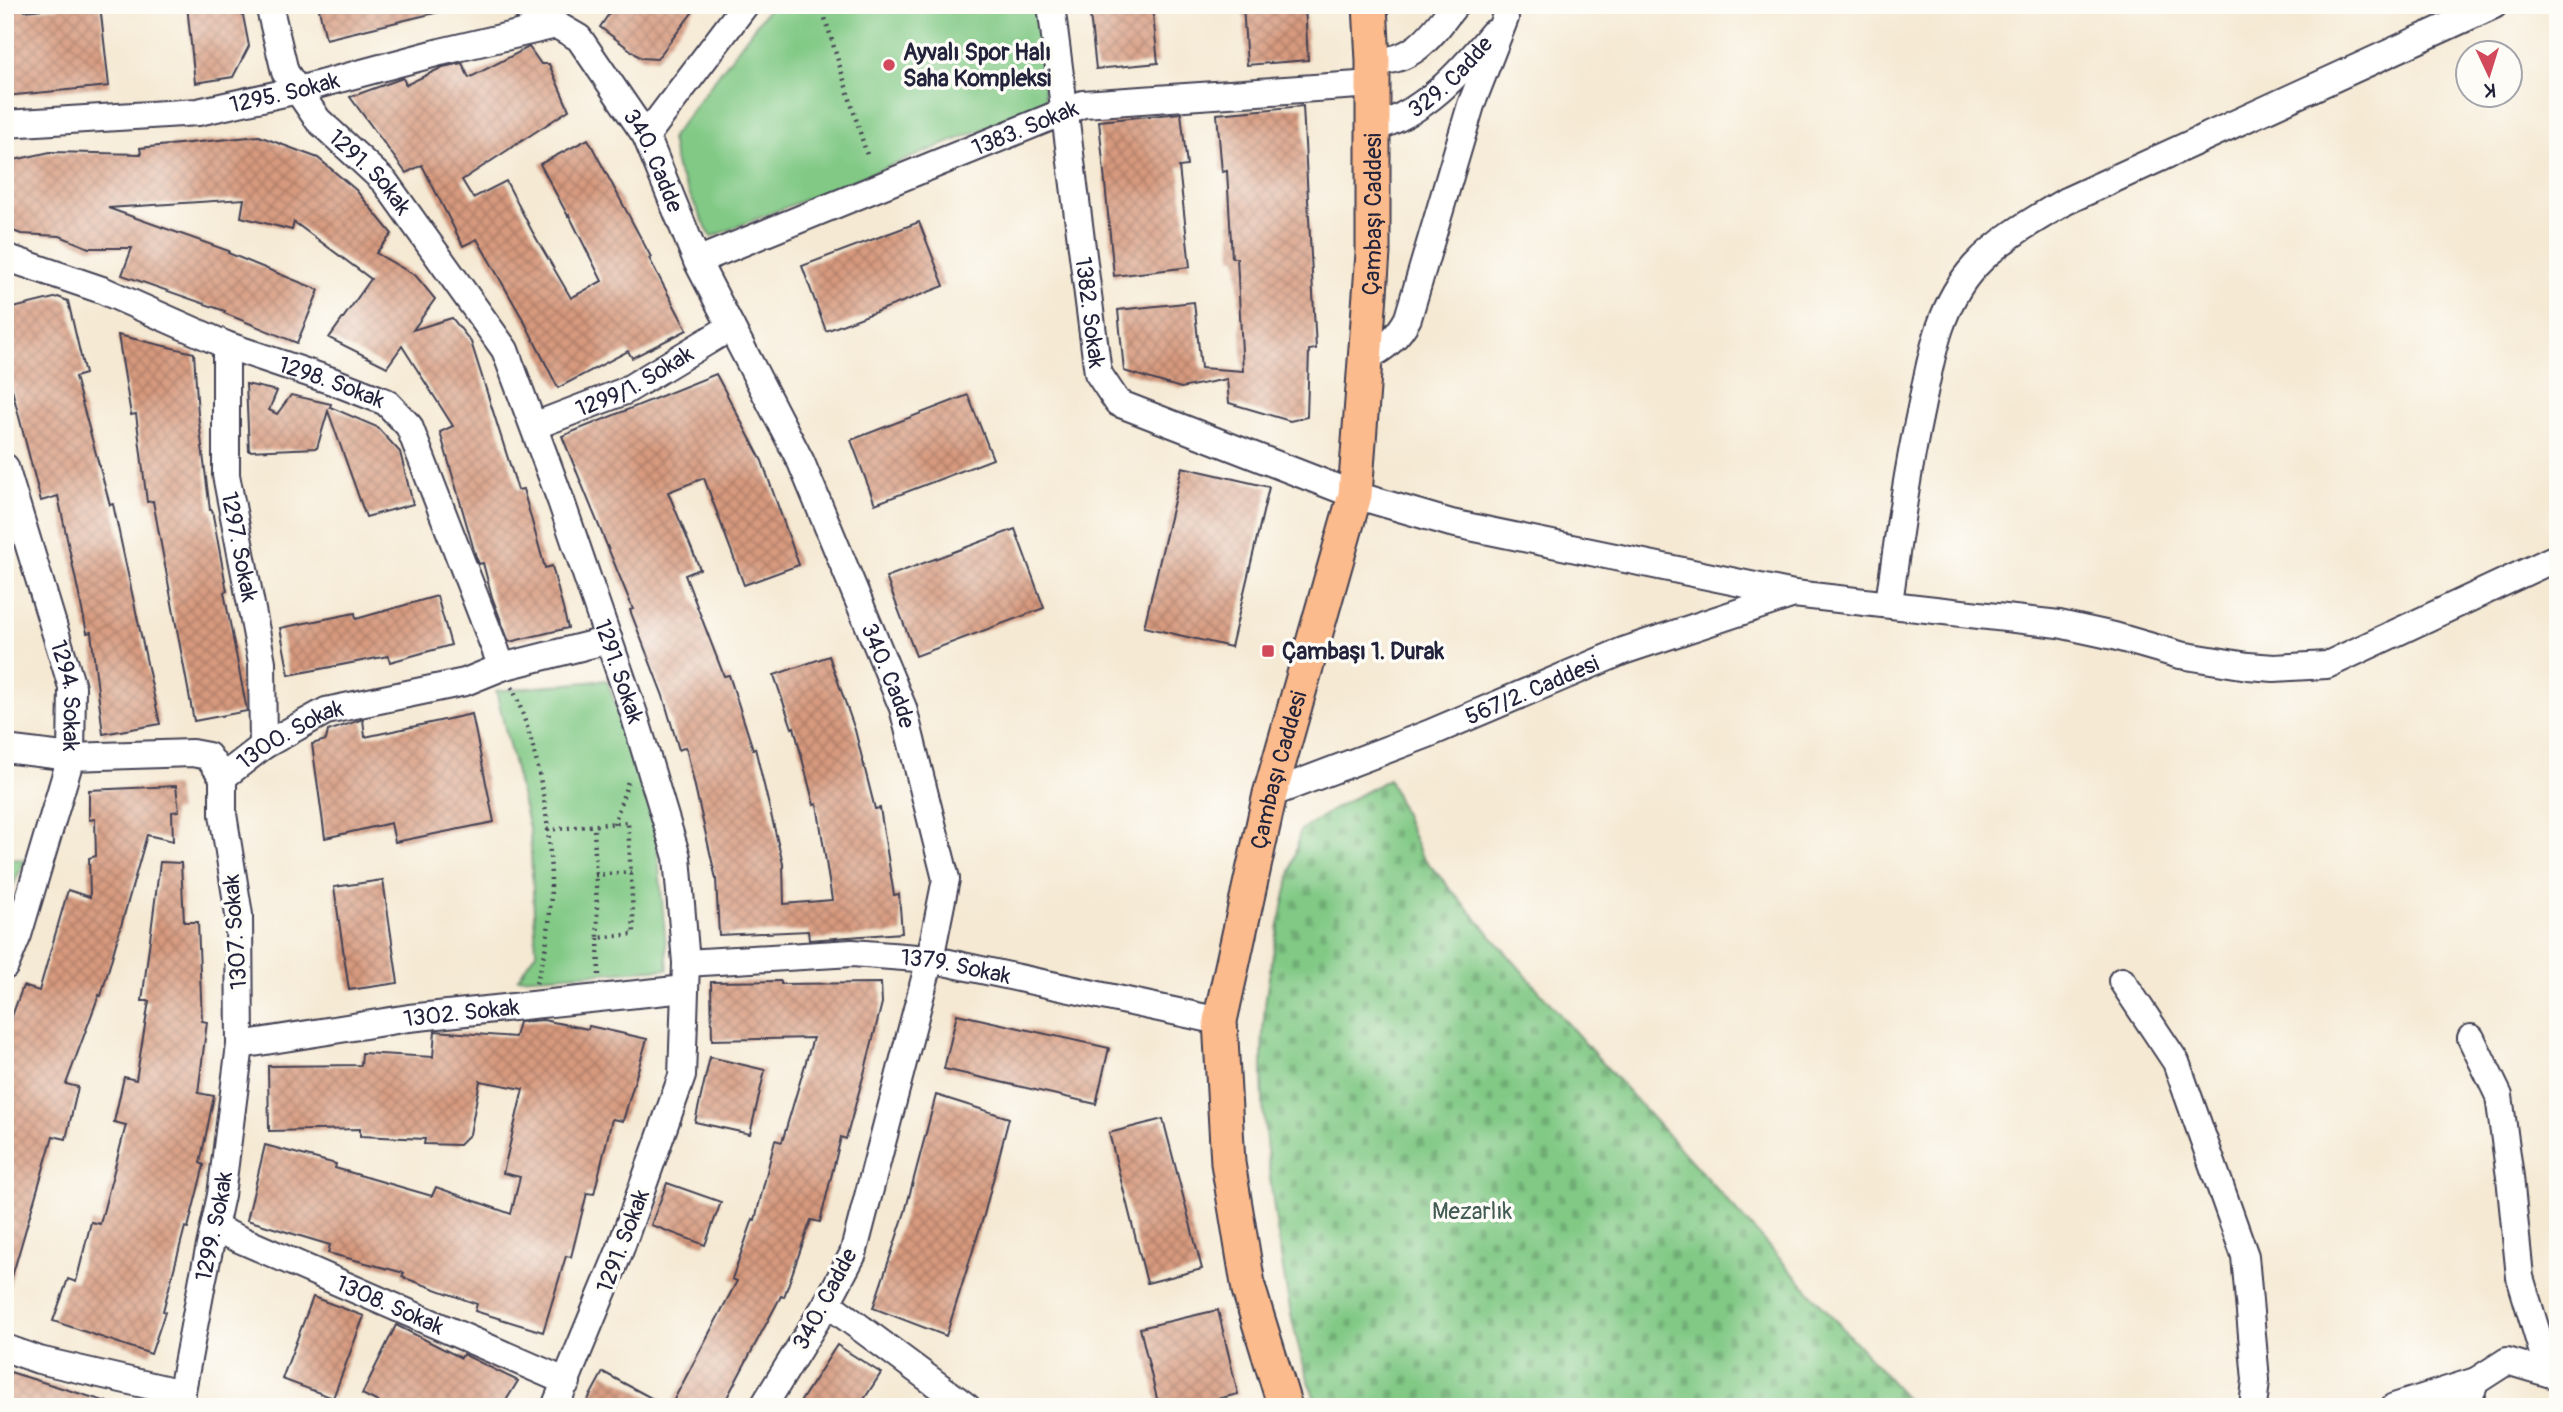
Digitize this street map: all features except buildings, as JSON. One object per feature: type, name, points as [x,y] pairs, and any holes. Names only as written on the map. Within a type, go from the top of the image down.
[{"type":"main road","name":"Çambaşı Caddesi","points":[[1284,1406],[1249,1290],[1228,1163],[1220,1021],[1270,794],[1355,495],[1373,253],[1373,73],[1370,5]]},
{"type":"street","name":"1291. Sokak","points":[[269,5],[285,72],[318,120],[385,182],[505,350],[609,640],[677,857],[686,976],[682,1076],[621,1250],[555,1407]]},
{"type":"street","name":"340. Cadde","points":[[523,5],[579,38],[646,136],[697,261],[801,462],[903,708],[946,879],[930,959],[853,1254],[827,1303],[763,1407]]},
{"type":"street","points":[[646,136],[745,5]]},
{"type":"street","name":"1382. Sokak","points":[[1051,5],[1098,373],[1118,403],[1355,495],[1451,523],[1794,593],[2060,624],[2214,662],[2274,668],[2327,666],[2558,557]]},
{"type":"street","name":"329. Cadde","points":[[1373,73],[1414,52],[1429,39],[1455,5]]},
{"type":"street","points":[[1889,603],[1908,469],[1936,337],[1951,299],[1975,267],[2008,236],[2066,201],[2494,5]]},
{"type":"street","points":[[1365,358],[1394,339],[1408,318],[1468,114],[1509,12]]},
{"type":"street","name":"329. Cadde","points":[[1373,128],[1393,122],[1430,99],[1452,79],[1509,12]]},
{"type":"street","name":"1295. Sokak","points":[[5,124],[198,112],[298,90],[440,52],[556,25]]},
{"type":"street","name":"1383. Sokak","points":[[697,261],[1083,104],[1373,73]]},
{"type":"street","name":"1298. Sokak","points":[[5,257],[102,290],[226,345],[386,402],[409,426],[502,667]]},
{"type":"street","name":"1299/1. Sokak","points":[[534,426],[625,391],[731,327]]},
{"type":"street","name":"1297. Sokak","points":[[226,345],[226,475],[262,662],[263,746]]},
{"type":"street","name":"1294. Sokak","points":[[5,467],[72,687],[71,758],[18,935],[5,966]]},
{"type":"street","name":"567/2. Caddesi","points":[[1270,794],[1428,734],[1623,651],[1794,593]]},
{"type":"street","name":"1300. Sokak","points":[[5,749],[71,758],[192,753],[208,756],[223,777],[263,746],[326,711],[465,682],[502,667],[609,640]]},
{"type":"street","name":"1307. Sokak","points":[[223,777],[223,814],[239,915],[240,1045]]},
{"type":"street","name":"1379. Sokak","points":[[686,976],[852,953],[930,959],[1220,1021]]},
{"type":"street","name":"1302. Sokak","points":[[240,1045],[409,1018],[600,998],[686,976]]},
{"type":"street","points":[[2122,981],[2176,1062],[2245,1256],[2256,1380],[2253,1407]]},
{"type":"street","points":[[2471,1038],[2499,1096],[2511,1177],[2519,1277],[2553,1375]]},
{"type":"street","name":"1299. Sokak","points":[[180,1400],[221,1195],[240,1045]]},
{"type":"street","name":"1308. Sokak","points":[[214,1228],[567,1382]]},
{"type":"street","points":[[827,1303],[967,1407]]},
{"type":"street","points":[[5,1348],[180,1400]]},
{"type":"street","points":[[2394,1407],[2476,1381],[2507,1361],[2553,1375]]},
{"type":"street","points":[[2465,1407],[2476,1381]]},
{"type":"path","points":[[821,5],[867,155]]},
{"type":"path","points":[[502,667],[533,741],[549,852],[549,937],[545,960],[528,1006]]},
{"type":"path","points":[[547,830],[628,822],[634,934],[598,938]]},
{"type":"path","points":[[594,826],[600,998]]},
{"type":"path","points":[[595,875],[631,872]]},
{"type":"green space","points":[[771,5],[1035,5],[1046,104],[711,237],[676,168],[671,138]]},
{"type":"green space","points":[[607,680],[655,819],[668,969],[518,978],[536,952],[530,832],[496,691]]},
{"type":"green space","name":"Mezarlık","points":[[1389,779],[1421,855],[1589,1048],[1914,1407],[1318,1407],[1303,1364],[1293,1323],[1273,1203],[1263,1104],[1265,1004],[1300,831]]},
{"type":"green space","points":[[5,858],[25,860],[5,903]]},
{"type":"place","name":"Ayvalı Spor Halı Saha Kompleksi","points":[[889,65]]},
{"type":"place","name":"Çambaşı 1. Durak","points":[[1268,651]]}]
